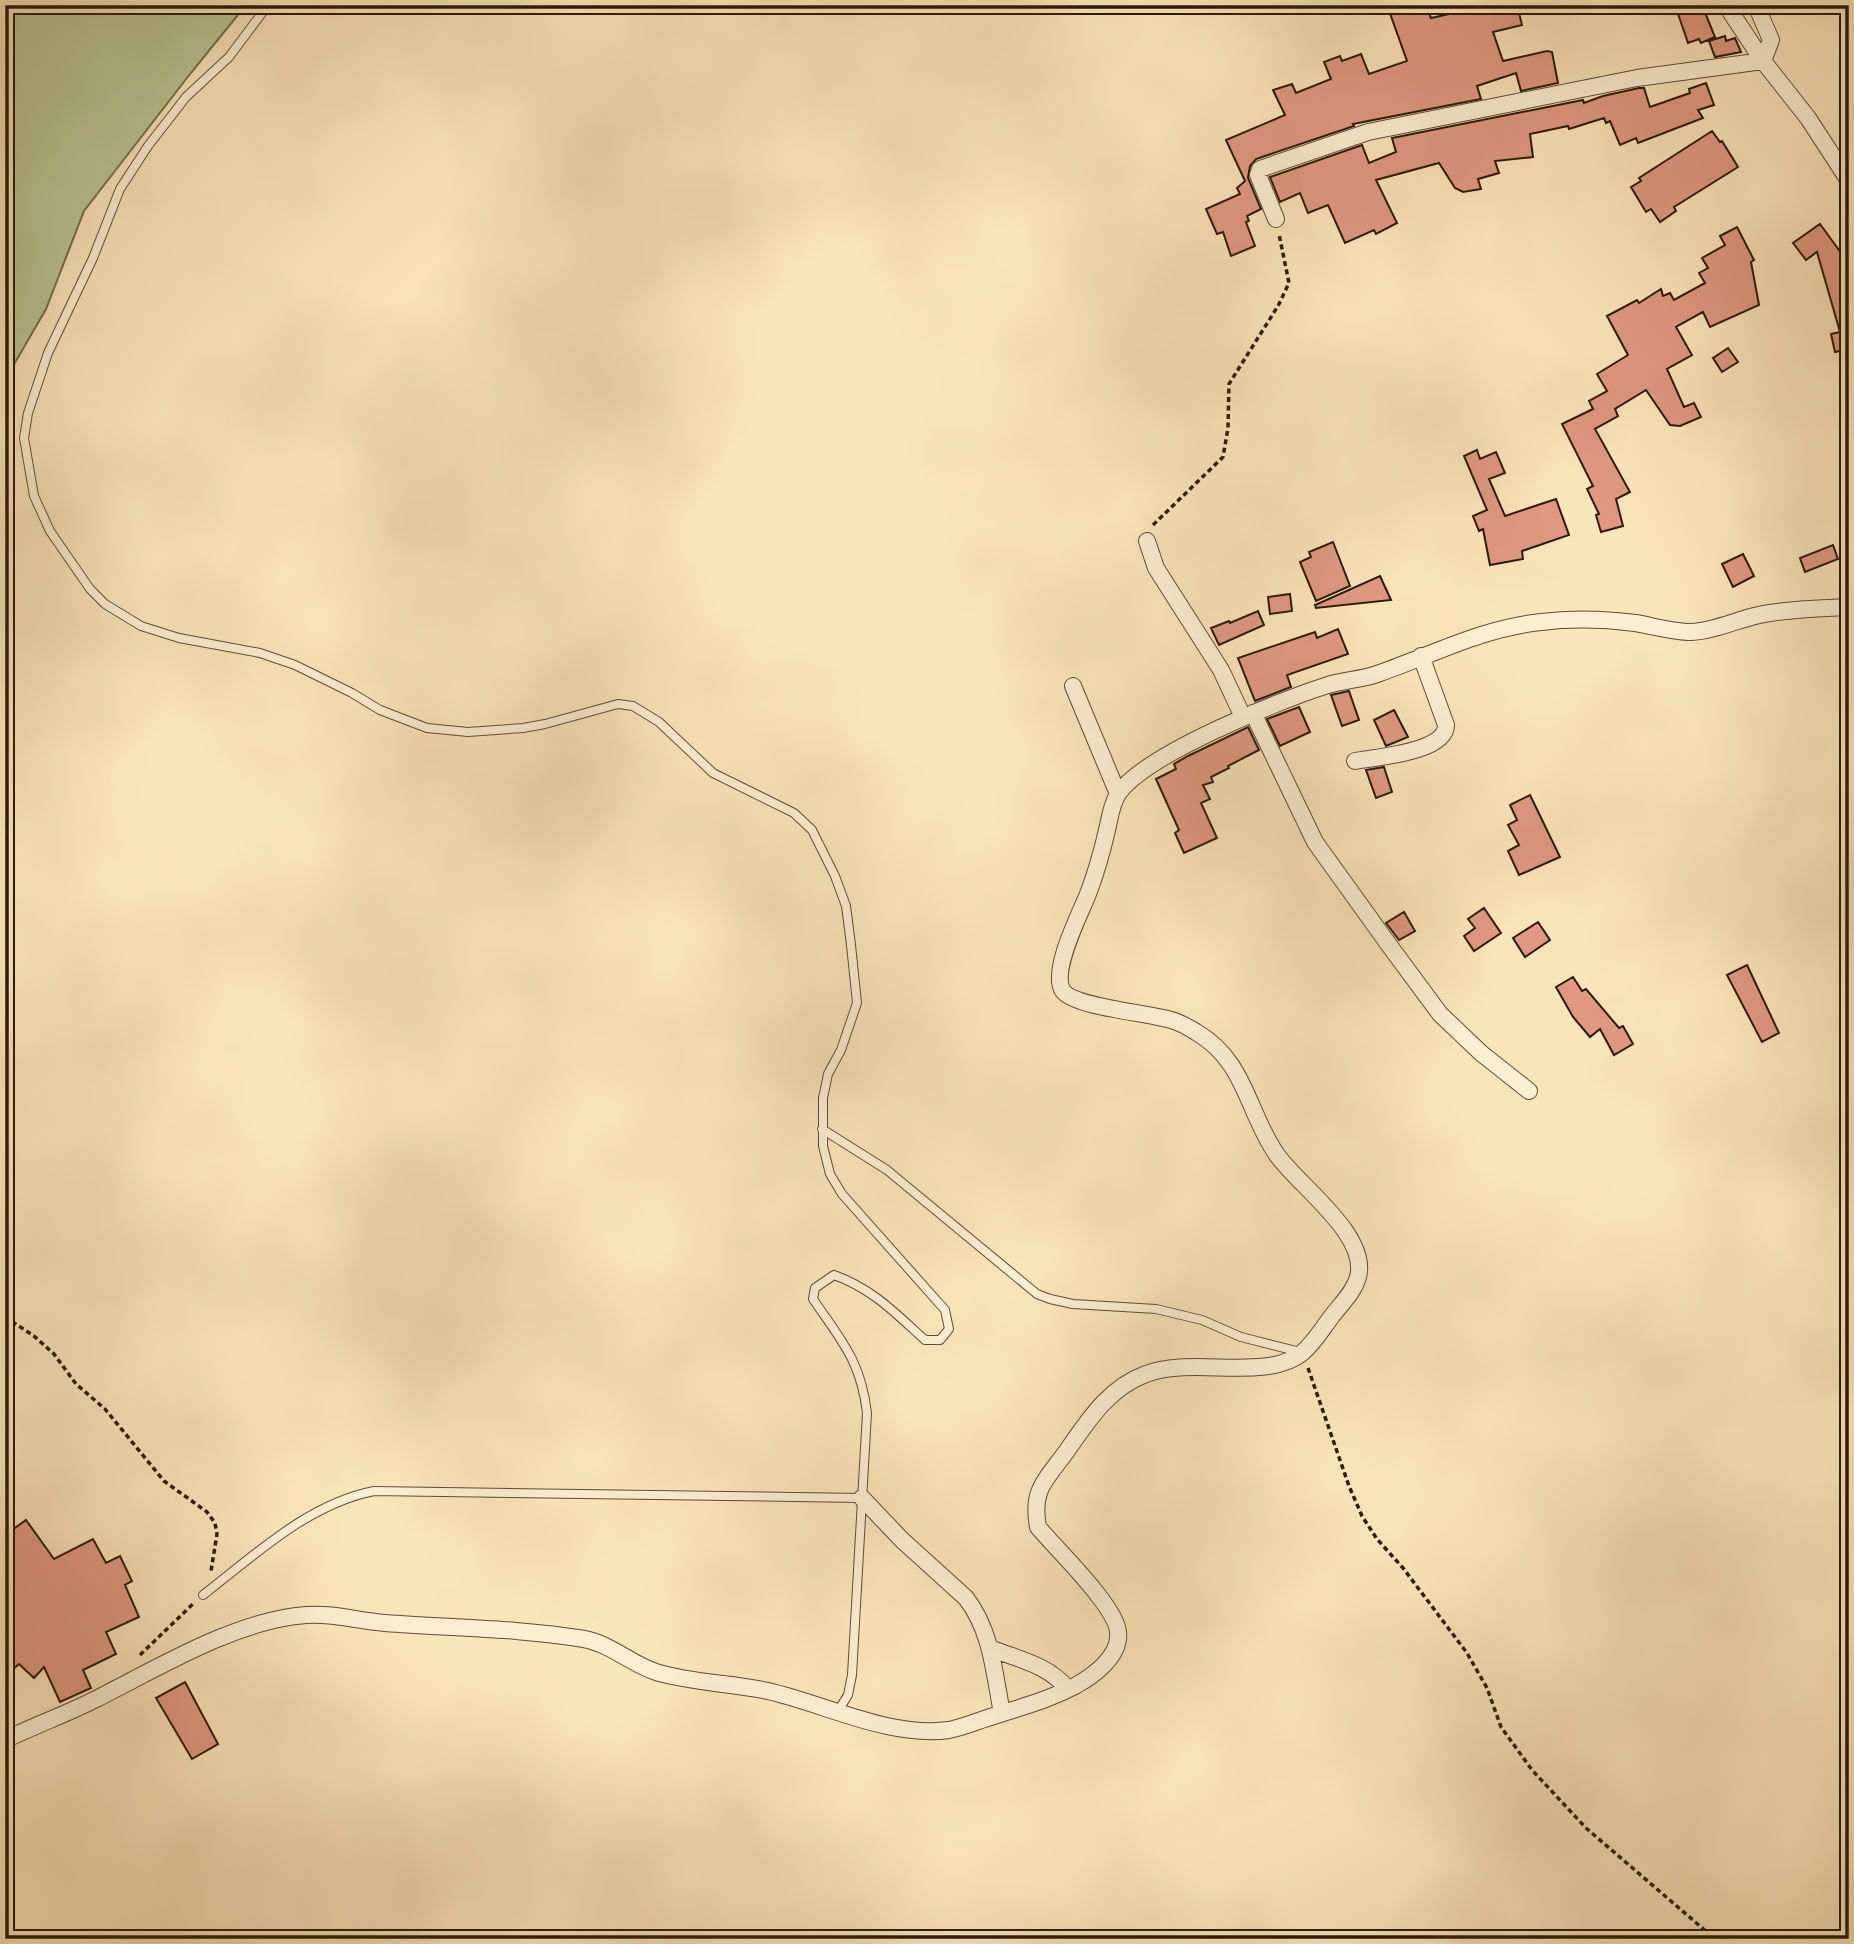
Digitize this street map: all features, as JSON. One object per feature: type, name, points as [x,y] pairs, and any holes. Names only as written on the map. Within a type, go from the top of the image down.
[{"type":"street","points":[[1726,5],[1763,61],[1808,118],[1849,181]]},
{"type":"street","points":[[1756,5],[1771,40],[1763,61]]},
{"type":"street","points":[[1276,219],[1258,175],[1260,169],[1368,132],[1624,81],[1763,61]]},
{"type":"street","points":[[1146,541],[1156,568],[1248,715],[1315,842],[1440,1014],[1481,1053],[1529,1091]]},
{"type":"street","points":[[5,1740],[207,1644],[271,1621],[305,1615],[347,1616],[381,1623],[588,1640],[612,1649],[653,1671],[766,1691],[912,1730],[965,1727],[1039,1703],[1089,1678],[1110,1657],[1117,1644],[1119,1631],[1110,1612],[1038,1527],[1035,1510],[1038,1490],[1102,1403],[1120,1387],[1141,1375],[1164,1368],[1257,1366],[1287,1362],[1303,1352],[1348,1296],[1359,1275],[1355,1250],[1334,1217],[1276,1153],[1243,1082],[1216,1046],[1174,1020],[1084,1003],[1066,996],[1061,988],[1058,976],[1097,872],[1118,794],[1140,773],[1180,749],[1248,715],[1330,684],[1376,675],[1483,632],[1538,622],[1613,620],[1690,632],[1763,614],[1849,607]]},
{"type":"street","points":[[1355,761],[1427,747],[1442,738],[1446,732],[1446,725],[1421,656]]},
{"type":"street","points":[[1073,685],[1118,794]]},
{"type":"street","points":[[862,1498],[902,1540],[966,1598],[975,1610],[992,1649],[1002,1713]]},
{"type":"street","points":[[992,1649],[1049,1670],[1058,1676],[1068,1689]]},
{"type":"lane","points":[[268,5],[229,57],[186,97],[148,146],[120,189],[93,258],[47,353],[28,413],[24,438],[34,496],[50,531],[90,589],[105,604],[141,626],[179,638],[260,653],[352,692],[380,710],[427,728],[468,732],[523,728],[618,704],[633,706],[659,722],[713,773],[794,813],[812,830],[824,851],[846,906],[857,1003],[841,1050],[828,1074],[822,1098],[823,1146],[830,1174],[842,1194],[862,1213],[945,1310],[949,1319],[949,1329],[940,1340],[925,1340],[884,1302],[857,1283],[834,1275],[815,1288],[813,1298],[850,1352],[864,1388],[867,1413],[852,1675],[848,1695],[838,1711]]},
{"type":"lane","points":[[822,1129],[887,1170],[1037,1294],[1050,1300],[1073,1304],[1156,1309],[1202,1320],[1241,1336],[1303,1352]]},
{"type":"lane","points":[[203,1595],[296,1524],[352,1496],[374,1491],[862,1498]]},
{"type":"path","points":[[1146,541],[1147,529],[1161,519],[1223,457],[1228,428],[1229,384],[1278,306],[1289,283],[1276,219]]},
{"type":"path","points":[[5,1317],[34,1336],[54,1354],[76,1384],[106,1409],[164,1481],[207,1512],[215,1523],[217,1534],[209,1581],[203,1595],[133,1662]]},
{"type":"path","points":[[1303,1352],[1362,1516],[1467,1653],[1487,1688],[1501,1727],[1532,1770],[1586,1828],[1715,1939]]},
{"type":"green space","points":[[5,5],[246,5],[84,211],[46,309],[5,380]]},
{"type":"building","points":[[1387,5],[1426,5],[1431,18],[1458,12],[1456,5],[1517,5],[1522,25],[1493,32],[1503,61],[1552,52],[1558,83],[1521,91],[1516,73],[1477,86],[1481,99],[1353,124],[1354,126],[1256,159],[1250,166],[1248,178],[1261,209],[1247,216],[1249,221],[1246,222],[1255,246],[1231,256],[1223,232],[1217,234],[1206,209],[1240,194],[1237,188],[1245,181],[1226,140],[1285,115],[1273,90],[1292,84],[1296,93],[1331,79],[1324,62],[1340,56],[1342,61],[1361,54],[1369,74],[1407,61]]},
{"type":"building","points":[[1675,5],[1702,5],[1715,37],[1701,43],[1699,39],[1688,43]]},
{"type":"building","points":[[1725,36],[1726,41],[1735,38],[1741,52],[1715,57],[1709,41]]},
{"type":"building","points":[[1706,83],[1714,105],[1698,110],[1703,118],[1638,143],[1636,138],[1620,145],[1610,121],[1606,123],[1604,118],[1569,129],[1568,126],[1530,134],[1533,157],[1495,161],[1499,173],[1478,179],[1481,189],[1463,192],[1455,188],[1439,163],[1376,180],[1397,223],[1376,234],[1374,230],[1345,243],[1328,205],[1308,213],[1300,193],[1280,202],[1270,177],[1362,145],[1369,163],[1396,152],[1392,138],[1583,100],[1584,103],[1639,88],[1644,88],[1650,107],[1690,93],[1689,89]]},
{"type":"building","points":[[1712,131],[1720,142],[1722,141],[1738,167],[1674,207],[1676,211],[1660,222],[1651,209],[1646,212],[1631,187],[1641,181],[1639,178]]},
{"type":"building","points":[[1820,224],[1844,257],[1849,256],[1849,349],[1835,352],[1831,334],[1840,332],[1817,252],[1806,260],[1793,243]]},
{"type":"building","points":[[1737,227],[1754,260],[1751,262],[1759,305],[1710,327],[1703,312],[1676,327],[1692,355],[1667,369],[1684,407],[1694,403],[1701,417],[1680,426],[1670,425],[1646,390],[1615,409],[1618,416],[1595,429],[1630,492],[1616,499],[1623,526],[1601,532],[1596,515],[1599,514],[1587,489],[1593,486],[1562,424],[1593,409],[1589,401],[1607,391],[1597,374],[1628,355],[1607,316],[1637,300],[1639,303],[1661,289],[1663,296],[1670,293],[1674,300],[1705,283],[1699,273],[1708,268],[1702,258],[1725,245],[1720,236]]},
{"type":"building","points":[[1728,348],[1738,362],[1722,372],[1713,358]]},
{"type":"building","points":[[1477,450],[1480,459],[1496,452],[1505,473],[1489,479],[1505,516],[1556,499],[1569,535],[1522,551],[1523,559],[1490,565],[1483,529],[1479,531],[1473,516],[1487,510],[1464,456]]},
{"type":"building","points":[[1333,542],[1350,586],[1316,601],[1300,562],[1311,557],[1309,552]]},
{"type":"building","points":[[1833,545],[1838,559],[1805,572],[1800,558]]},
{"type":"building","points":[[1743,554],[1754,576],[1733,587],[1722,564]]},
{"type":"building","points":[[1380,576],[1391,600],[1316,608],[1315,605]]},
{"type":"building","points":[[1290,594],[1292,611],[1270,614],[1268,597]]},
{"type":"building","points":[[1258,611],[1264,625],[1219,645],[1211,628]]},
{"type":"building","points":[[1338,629],[1348,654],[1287,675],[1291,687],[1255,701],[1238,658],[1315,632],[1317,638]]},
{"type":"building","points":[[1349,691],[1359,720],[1342,726],[1331,695]]},
{"type":"building","points":[[1299,707],[1310,732],[1280,746],[1267,719]]},
{"type":"building","points":[[1394,710],[1408,737],[1386,746],[1374,720]]},
{"type":"building","points":[[1248,727],[1259,750],[1228,766],[1229,768],[1211,777],[1213,782],[1203,785],[1210,799],[1201,803],[1217,838],[1184,853],[1175,833],[1179,830],[1156,779],[1176,769],[1174,764],[1188,756]]},
{"type":"building","points":[[1384,767],[1392,792],[1376,798],[1366,770]]},
{"type":"building","points":[[1530,795],[1560,857],[1519,875],[1508,851],[1519,845],[1508,825],[1517,820],[1510,805]]},
{"type":"building","points":[[1484,908],[1501,933],[1474,951],[1464,936],[1475,928],[1468,919]]},
{"type":"building","points":[[1404,912],[1415,931],[1399,940],[1386,923]]},
{"type":"building","points":[[1538,922],[1550,940],[1525,957],[1513,938]]},
{"type":"building","points":[[1747,965],[1779,1033],[1762,1042],[1727,975]]},
{"type":"building","points":[[1573,977],[1582,991],[1586,989],[1619,1028],[1623,1026],[1633,1044],[1614,1055],[1600,1029],[1590,1037],[1573,1017],[1556,987]]},
{"type":"building","points":[[26,1520],[54,1559],[93,1539],[106,1563],[120,1556],[132,1581],[125,1585],[139,1617],[106,1632],[116,1654],[83,1670],[91,1688],[60,1702],[44,1667],[34,1678],[19,1664],[5,1676],[5,1535]]},
{"type":"building","points":[[185,1682],[218,1744],[192,1759],[156,1698]]}]
